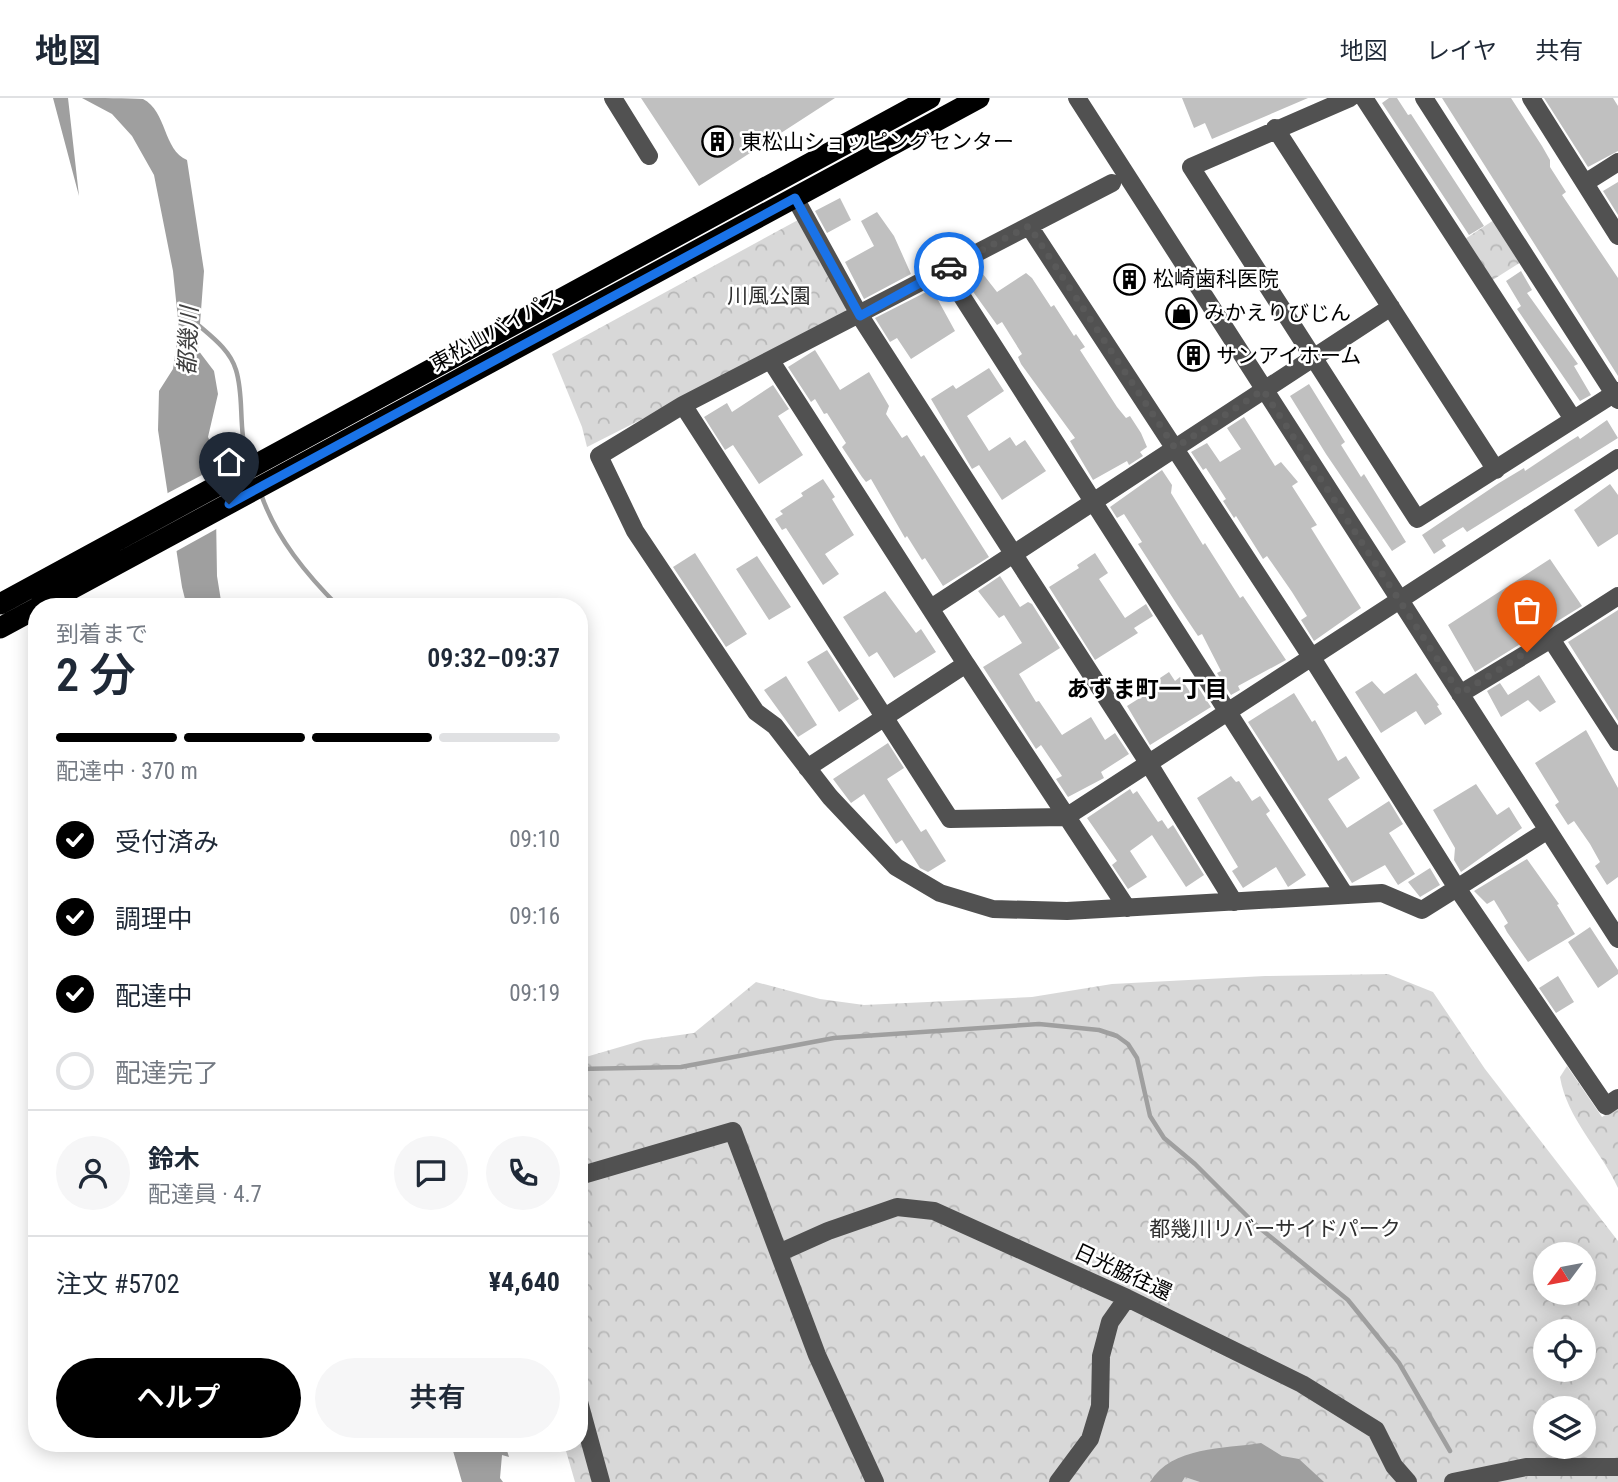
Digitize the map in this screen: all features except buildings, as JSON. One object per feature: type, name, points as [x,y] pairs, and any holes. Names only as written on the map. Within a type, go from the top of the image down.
[{"type":"highway","name":"東松山バイパス","points":[[0,604],[930,98]]},
{"type":"highway","name":"東松山バイパス","points":[[56,598],[979,98]]},
{"type":"highway","name":"東松山バイパス","points":[[0,628],[28,613]]},
{"type":"street","points":[[613,98],[649,156]]},
{"type":"street","points":[[1077,98],[1618,939]]},
{"type":"street","points":[[1350,98],[1275,128],[1191,167],[1417,519],[1573,419],[1617,395],[1424,98]]},
{"type":"street","points":[[1364,98],[1573,419]]},
{"type":"street","points":[[1531,98],[1618,236]]},
{"type":"street","points":[[1275,128],[1496,470]]},
{"type":"street","points":[[1585,183],[1618,162]]},
{"type":"street","points":[[1112,183],[860,316],[683,405],[599,456],[635,531],[756,712],[775,726],[830,797],[896,867],[940,893],[993,909],[1067,911],[1382,893],[1422,910],[1548,830]]},
{"type":"street","points":[[795,198],[860,316],[1149,764],[1234,902]]},
{"type":"street","points":[[1029,226],[1312,658],[1457,888],[1606,1106],[1618,1098]]},
{"type":"street","points":[[945,270],[1345,895]]},
{"type":"street","points":[[931,608],[1391,307]]},
{"type":"street","points":[[771,361],[1127,908]]},
{"type":"street","points":[[683,405],[950,819],[1066,817],[1618,458]]},
{"type":"street","points":[[1460,694],[1618,596]]},
{"type":"street","points":[[1551,639],[1618,742]]},
{"type":"street","points":[[807,768],[966,664]]},
{"type":"street","points":[[588,1172],[733,1130],[781,1252],[817,1355],[875,1482]]},
{"type":"street","name":"日光脇往還","points":[[781,1252],[828,1231],[897,1207],[934,1211],[1127,1298],[1303,1384],[1376,1430],[1394,1466],[1408,1482]]},
{"type":"street","points":[[1058,1482],[1090,1440],[1100,1406],[1101,1356],[1110,1322],[1127,1298]]},
{"type":"street","points":[[588,1435],[601,1482]]},
{"type":"street","points":[[1453,1482],[1526,1467],[1618,1467]]},
{"type":"green space","name":"川風公園","points":[[798,220],[846,307],[845,316],[587,447],[582,427],[552,354]]},
{"type":"green space","points":[[1494,220],[1521,262],[1491,281],[1465,239]]},
{"type":"green space","name":"都幾川リバーサイドパーク","points":[[1388,974],[1433,992],[1485,1069],[1618,1241],[1618,1482],[575,1482],[566,1452],[588,1452],[588,1056],[644,1040],[694,1033],[756,982],[820,999],[864,1005],[1032,997],[1112,984],[1265,976]]},
{"type":"green space","points":[[1567,1066],[1602,1117],[1618,1108],[1618,1188],[1570,1107],[1560,1077]]},
{"type":"water","points":[[53,98],[68,98],[79,196]]},
{"type":"water","name":"都幾川","points":[[82,98],[143,99],[157,112],[173,148],[187,160],[204,271],[198,350],[214,371],[218,394],[208,437],[215,452],[217,576],[221,598],[185,598],[182,587],[158,430],[159,391],[173,369],[179,329],[173,271],[154,175],[132,136],[112,114]]},
{"type":"water","points":[[1261,1443],[1282,1456],[1299,1459],[1324,1482],[1200,1482],[1185,1477],[1182,1482],[1150,1482],[1160,1470],[1185,1455],[1215,1448]]},
{"type":"water","points":[[453,1452],[507,1452],[509,1457],[502,1455],[500,1478],[503,1482],[462,1482]]},
{"type":"pier","points":[[219,466],[220,527],[173,553],[164,495]]},
{"type":"waterway","name":"都幾川","points":[[197,324],[225,350],[236,370],[243,438],[249,463]]},
{"type":"waterway","points":[[261,494],[284,541],[330,598]]},
{"type":"waterway","points":[[588,1069],[681,1067],[834,1038],[1039,1024],[1099,1030],[1117,1036],[1128,1044],[1137,1058],[1150,1116],[1164,1138],[1195,1164],[1256,1225],[1348,1300],[1399,1363],[1450,1451]]},
{"type":"way so far","points":[[949,267],[1029,226],[1175,448],[1263,390],[1460,694],[1527,652]]},
{"type":"place","name":"東松山ショッピングセンター","points":[[718,142]]},
{"type":"place","name":"松崎歯科医院","points":[[1130,279]]},
{"type":"place","name":"みかえりびじん","points":[[1181,313]]},
{"type":"place","name":"サンアイホーム","points":[[1193,356]]},
{"type":"district","name":"あずま町一丁目","points":[[1147,689]]},
{"type":"route","points":[[229,504],[795,198],[860,316],[949,267]]}]
